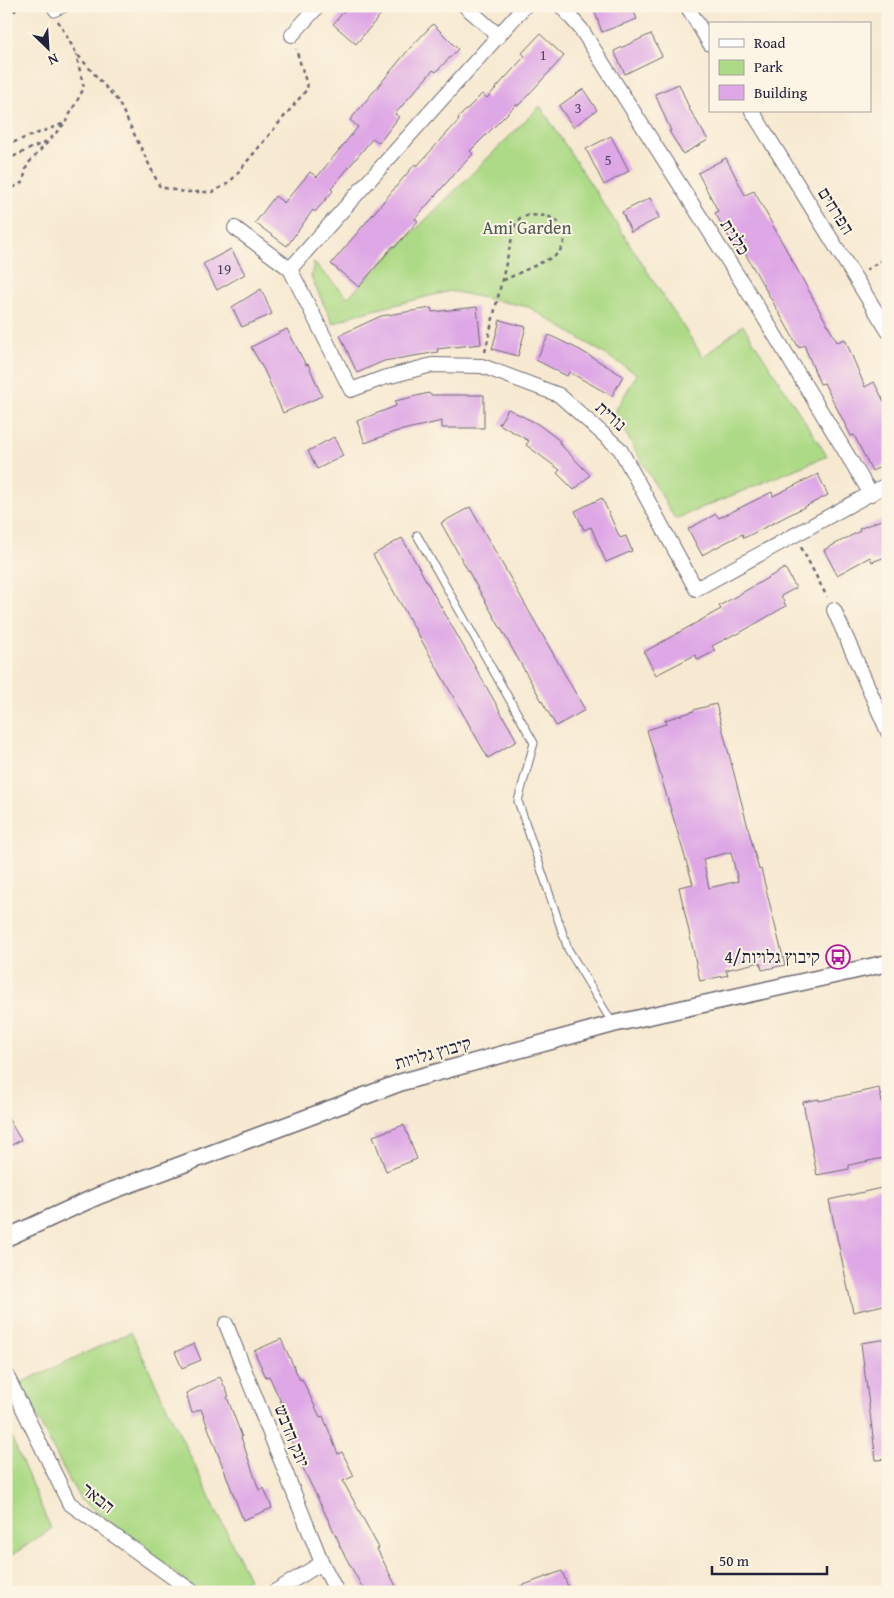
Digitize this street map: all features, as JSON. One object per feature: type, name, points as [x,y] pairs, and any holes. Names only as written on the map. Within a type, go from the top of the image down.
[{"type":"street","points":[[292,35],[318,6]]},
{"type":"street","points":[[465,6],[499,36]]},
{"type":"street","points":[[290,269],[526,6]]},
{"type":"street","name":"כלנית","points":[[561,6],[586,38],[762,314],[871,494]]},
{"type":"street","points":[[687,6],[709,42]]},
{"type":"street","name":"הפרחים","points":[[753,112],[888,331]]},
{"type":"street","name":"נורית","points":[[235,228],[290,269],[351,390],[383,378],[432,365],[482,366],[559,395],[620,449],[696,589],[888,484]]},
{"type":"street","points":[[834,610],[888,732]]},
{"type":"street","name":"קיבוץ גלויות","points":[[6,1238],[98,1196],[402,1082],[613,1024],[888,963]]},
{"type":"street","name":"יונק הדבש","points":[[226,1324],[322,1563],[337,1592]]},
{"type":"street","name":"הבאר","points":[[6,1374],[69,1502],[193,1592]]},
{"type":"street","points":[[274,1592],[322,1563]]},
{"type":"lane","points":[[49,6],[54,13],[70,6]]},
{"type":"lane","points":[[417,535],[534,743],[518,801],[568,949],[613,1024]]},
{"type":"path","points":[[6,15],[24,6]]},
{"type":"path","points":[[54,13],[76,53],[118,101],[160,188],[184,192],[213,192],[230,182],[308,88],[292,35]]},
{"type":"path","points":[[6,192],[23,182],[27,165],[65,123],[84,88],[76,53]]},
{"type":"path","points":[[6,145],[65,123]]},
{"type":"path","points":[[6,160],[50,139]]},
{"type":"path","points":[[482,366],[515,225],[520,218],[529,215],[548,216],[558,222],[566,236],[562,248],[555,256],[502,281]]},
{"type":"path","points":[[855,277],[888,256]]},
{"type":"path","points":[[795,535],[834,610]]},
{"type":"green space","name":"Ami Garden","points":[[540,106],[703,357],[743,325],[827,456],[675,519],[614,413],[637,374],[529,307],[450,291],[354,315],[333,324],[311,277],[314,263],[348,297]]},
{"type":"green space","points":[[131,1332],[249,1579],[229,1592],[200,1592],[81,1500],[20,1383]]},
{"type":"green space","points":[[6,1425],[51,1529],[6,1559]]},
{"type":"building","points":[[349,6],[388,6],[356,44],[333,24]]},
{"type":"building","points":[[603,6],[632,6],[637,19],[602,32],[594,10]]},
{"type":"building","points":[[433,24],[458,49],[436,72],[433,70],[395,114],[399,117],[379,143],[373,138],[331,189],[333,191],[315,212],[313,210],[287,246],[255,223],[275,196],[284,203],[310,172],[317,177],[358,127],[350,120],[410,48]]},
{"type":"building","points":[[540,34],[564,56],[518,106],[517,104],[470,151],[473,154],[415,219],[418,221],[395,247],[393,246],[359,287],[331,264],[415,164],[417,166],[459,120],[458,118],[482,94],[487,98],[525,56],[522,53]]},
{"type":"building","points":[[651,34],[662,56],[625,74],[614,51]]},
{"type":"building","points":[[679,84],[690,110],[708,140],[683,154],[669,131],[671,131],[655,94]]},
{"type":"building","points":[[583,89],[597,110],[573,127],[559,106]]},
{"type":"building","points":[[611,136],[629,171],[604,185],[586,149]]},
{"type":"building","points":[[726,158],[745,195],[754,191],[837,342],[845,339],[865,387],[874,382],[888,409],[888,463],[872,471],[854,435],[851,436],[824,383],[820,384],[804,345],[799,348],[742,248],[737,251],[715,213],[718,211],[698,173]]},
{"type":"building","points":[[650,198],[659,218],[631,232],[622,212]]},
{"type":"building","points":[[231,249],[245,274],[217,290],[203,264]]},
{"type":"building","points":[[261,289],[272,314],[242,327],[232,307]]},
{"type":"building","points":[[477,307],[481,344],[437,349],[438,352],[384,361],[357,373],[340,335],[381,316],[431,308],[432,312]]},
{"type":"building","points":[[500,320],[526,327],[518,356],[492,349]]},
{"type":"building","points":[[287,329],[306,365],[308,364],[322,396],[283,413],[264,370],[251,347]]},
{"type":"building","points":[[549,335],[580,350],[623,376],[612,396],[569,372],[567,376],[536,360]]},
{"type":"building","points":[[429,393],[430,395],[484,395],[484,428],[442,428],[442,421],[394,432],[365,443],[357,421],[396,406],[395,401]]},
{"type":"building","points":[[508,409],[538,424],[560,441],[559,443],[590,475],[574,490],[557,473],[560,470],[526,445],[529,441],[499,424]]},
{"type":"building","points":[[334,437],[343,456],[317,469],[308,451]]},
{"type":"building","points":[[818,474],[828,495],[744,538],[742,534],[702,555],[688,529],[716,514],[719,518],[772,492],[773,496]]},
{"type":"building","points":[[602,498],[620,538],[626,536],[632,551],[606,562],[591,527],[584,530],[575,511]]},
{"type":"building","points":[[470,507],[585,710],[556,726],[441,523]]},
{"type":"building","points":[[888,517],[888,556],[872,562],[870,557],[837,575],[824,550],[860,531],[859,529]]},
{"type":"building","points":[[402,538],[517,741],[488,758],[373,555]]},
{"type":"building","points":[[785,568],[796,588],[781,596],[786,606],[736,635],[712,646],[715,651],[698,660],[695,655],[656,675],[644,652],[721,609],[719,606]]},
{"type":"building","points":[[716,704],[785,965],[762,970],[760,962],[726,970],[728,975],[700,981],[679,887],[693,884],[647,730],[666,724],[665,720]],"holes":[[[731,852],[738,881],[709,888],[703,859]]]},
{"type":"building","points":[[879,1088],[888,1132],[888,1157],[849,1165],[849,1169],[817,1175],[803,1102],[819,1099],[819,1101]]},
{"type":"building","points":[[6,1115],[21,1140],[6,1148]]},
{"type":"building","points":[[404,1125],[417,1159],[386,1171],[373,1136]]},
{"type":"building","points":[[881,1188],[888,1232],[888,1304],[853,1312],[829,1200]]},
{"type":"building","points":[[281,1339],[320,1417],[323,1416],[338,1454],[342,1452],[354,1476],[343,1481],[379,1548],[377,1549],[399,1592],[365,1592],[339,1545],[300,1462],[287,1431],[293,1428],[269,1376],[266,1377],[254,1351]]},
{"type":"building","points":[[888,1339],[888,1459],[876,1460],[861,1343]]},
{"type":"building","points":[[194,1344],[201,1360],[182,1368],[175,1352]]},
{"type":"building","points":[[220,1377],[229,1396],[227,1397],[259,1490],[264,1488],[272,1508],[243,1520],[201,1409],[192,1413],[186,1393]]},
{"type":"building","points":[[562,1571],[570,1592],[510,1592],[510,1590]]},
{"type":"place","name":"קיבוץ גלויות/4","points":[[838,957]]}]
